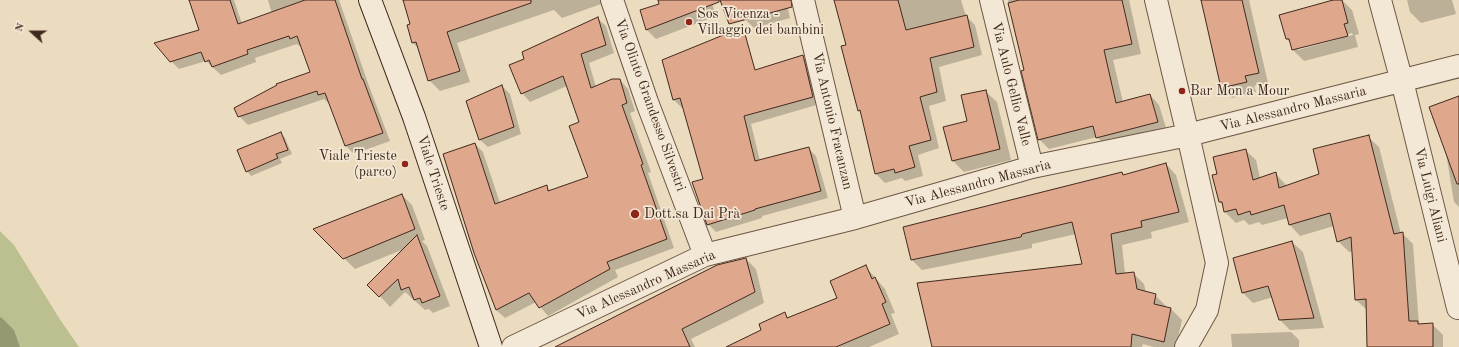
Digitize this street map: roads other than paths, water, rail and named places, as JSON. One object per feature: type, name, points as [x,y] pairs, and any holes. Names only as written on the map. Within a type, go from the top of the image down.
[{"type":"street","name":"Viale Trieste","points":[[370,0],[414,117],[491,347]]},
{"type":"street","name":"Via Olinto Grandesso Silvestri","points":[[612,0],[647,102],[705,255]]},
{"type":"street","name":"Via Antonio Fracanzan","points":[[804,0],[855,218]]},
{"type":"street","name":"Via Aulo Gellio Valle","points":[[991,0],[1032,167]]},
{"type":"street","points":[[1156,0],[1217,263],[1207,310],[1186,347]]},
{"type":"street","name":"Via Luigi Aliani","points":[[1380,0],[1458,308]]},
{"type":"street","name":"Via Alessandro Massaria","points":[[513,347],[705,255],[855,218],[1032,167],[1188,135],[1402,82],[1459,66]]},
{"type":"place","name":"Sos Vicenza - Villaggio dei bambini","points":[[689,22]]},
{"type":"place","name":"Bar Mon a Mour","points":[[1182,91]]},
{"type":"place","name":"Viale Trieste (parco)","points":[[405,164]]},
{"type":"place","name":"Dott.sa Dai Prà","points":[[635,214]]}]
